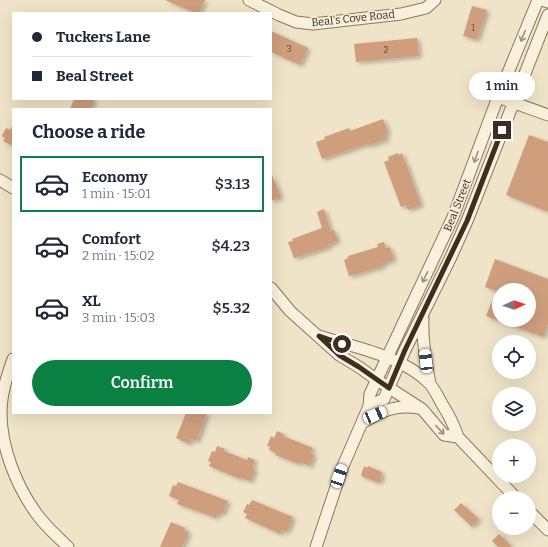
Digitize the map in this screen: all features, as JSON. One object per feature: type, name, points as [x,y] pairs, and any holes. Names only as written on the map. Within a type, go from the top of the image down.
[{"type":"street","name":"Beal's Cove Road","points":[[249,0],[296,22],[313,24],[401,14],[426,8],[435,0]]},
{"type":"street","name":"Beal Street","points":[[316,547],[343,466],[369,406],[370,394],[454,216],[498,97],[538,0]]},
{"type":"street","points":[[542,0],[548,2]]},
{"type":"street","name":"Beal Street","points":[[369,406],[384,399],[467,221],[548,15]]},
{"type":"street","points":[[498,97],[548,115]]},
{"type":"street","points":[[0,180],[12,187]]},
{"type":"street","points":[[272,289],[290,311],[339,355],[422,409],[444,434],[458,437]]},
{"type":"street","points":[[423,316],[422,331],[430,384]]},
{"type":"street","points":[[319,336],[400,363],[430,384],[454,424],[458,437],[509,491]]},
{"type":"street","points":[[12,362],[5,381],[1,413],[3,434],[7,452],[16,476],[28,500],[51,531],[68,547]]},
{"type":"street","points":[[361,423],[375,415],[393,408],[403,406],[422,409]]},
{"type":"street","points":[[536,517],[548,530]]},
{"type":"building","points":[[165,0],[205,0],[199,12],[193,12]]},
{"type":"building","points":[[472,6],[487,10],[477,40],[463,36]]},
{"type":"building","points":[[272,31],[308,48],[300,65],[272,52]]},
{"type":"building","points":[[417,38],[419,56],[356,62],[354,44]]},
{"type":"building","points":[[74,100],[94,100],[90,108],[70,108]]},
{"type":"building","points":[[383,119],[388,133],[385,134],[387,139],[322,159],[316,142],[325,139],[324,137],[349,128],[350,131]]},
{"type":"building","points":[[12,126],[12,146],[3,141],[5,138],[2,136],[6,128],[10,130]]},
{"type":"building","points":[[529,135],[548,142],[548,212],[506,195]]},
{"type":"building","points":[[398,153],[399,155],[402,153],[421,205],[408,210],[406,205],[401,207],[384,162],[389,160],[388,157]]},
{"type":"building","points":[[272,175],[281,197],[272,201]]},
{"type":"building","points":[[324,209],[331,231],[334,230],[338,241],[328,245],[329,247],[294,258],[288,242],[293,241],[292,239],[322,228],[317,212]]},
{"type":"building","points":[[384,242],[386,248],[390,247],[394,260],[383,263],[384,266],[349,276],[344,260],[348,258],[348,256],[378,247],[377,244]]},
{"type":"building","points":[[495,259],[548,279],[548,324],[543,337],[516,327],[536,327],[536,283],[492,283],[492,290],[485,287]]},
{"type":"building","points":[[492,301],[492,318],[486,316]]},
{"type":"building","points":[[186,414],[207,414],[197,441],[191,439],[189,444],[176,438]]},
{"type":"building","points":[[277,431],[284,434],[283,436],[313,448],[310,453],[314,454],[310,466],[299,462],[299,464],[275,455],[276,453],[269,450],[270,447],[267,446],[271,436],[274,438]]},
{"type":"building","points":[[217,446],[225,449],[224,451],[247,460],[248,457],[255,460],[252,468],[255,469],[251,481],[240,479],[209,466],[211,462],[208,461],[212,451],[215,452]]},
{"type":"building","points":[[364,466],[367,468],[368,466],[382,472],[379,483],[361,476]]},
{"type":"building","points":[[178,482],[228,501],[223,514],[218,513],[216,518],[177,504],[179,500],[169,496],[173,485],[176,486]]},
{"type":"building","points":[[252,500],[293,517],[287,532],[282,530],[280,534],[245,518],[247,514],[243,512],[247,504],[249,505]]},
{"type":"building","points":[[461,503],[479,519],[472,527],[454,510]]},
{"type":"building","points":[[171,522],[185,528],[184,530],[189,532],[182,547],[160,547]]},
{"type":"building","points":[[500,535],[512,547],[498,547],[492,541]]},
{"type":"route","points":[[342,344],[319,336],[339,355],[389,388],[405,350],[423,316],[467,221],[502,130]]}]
